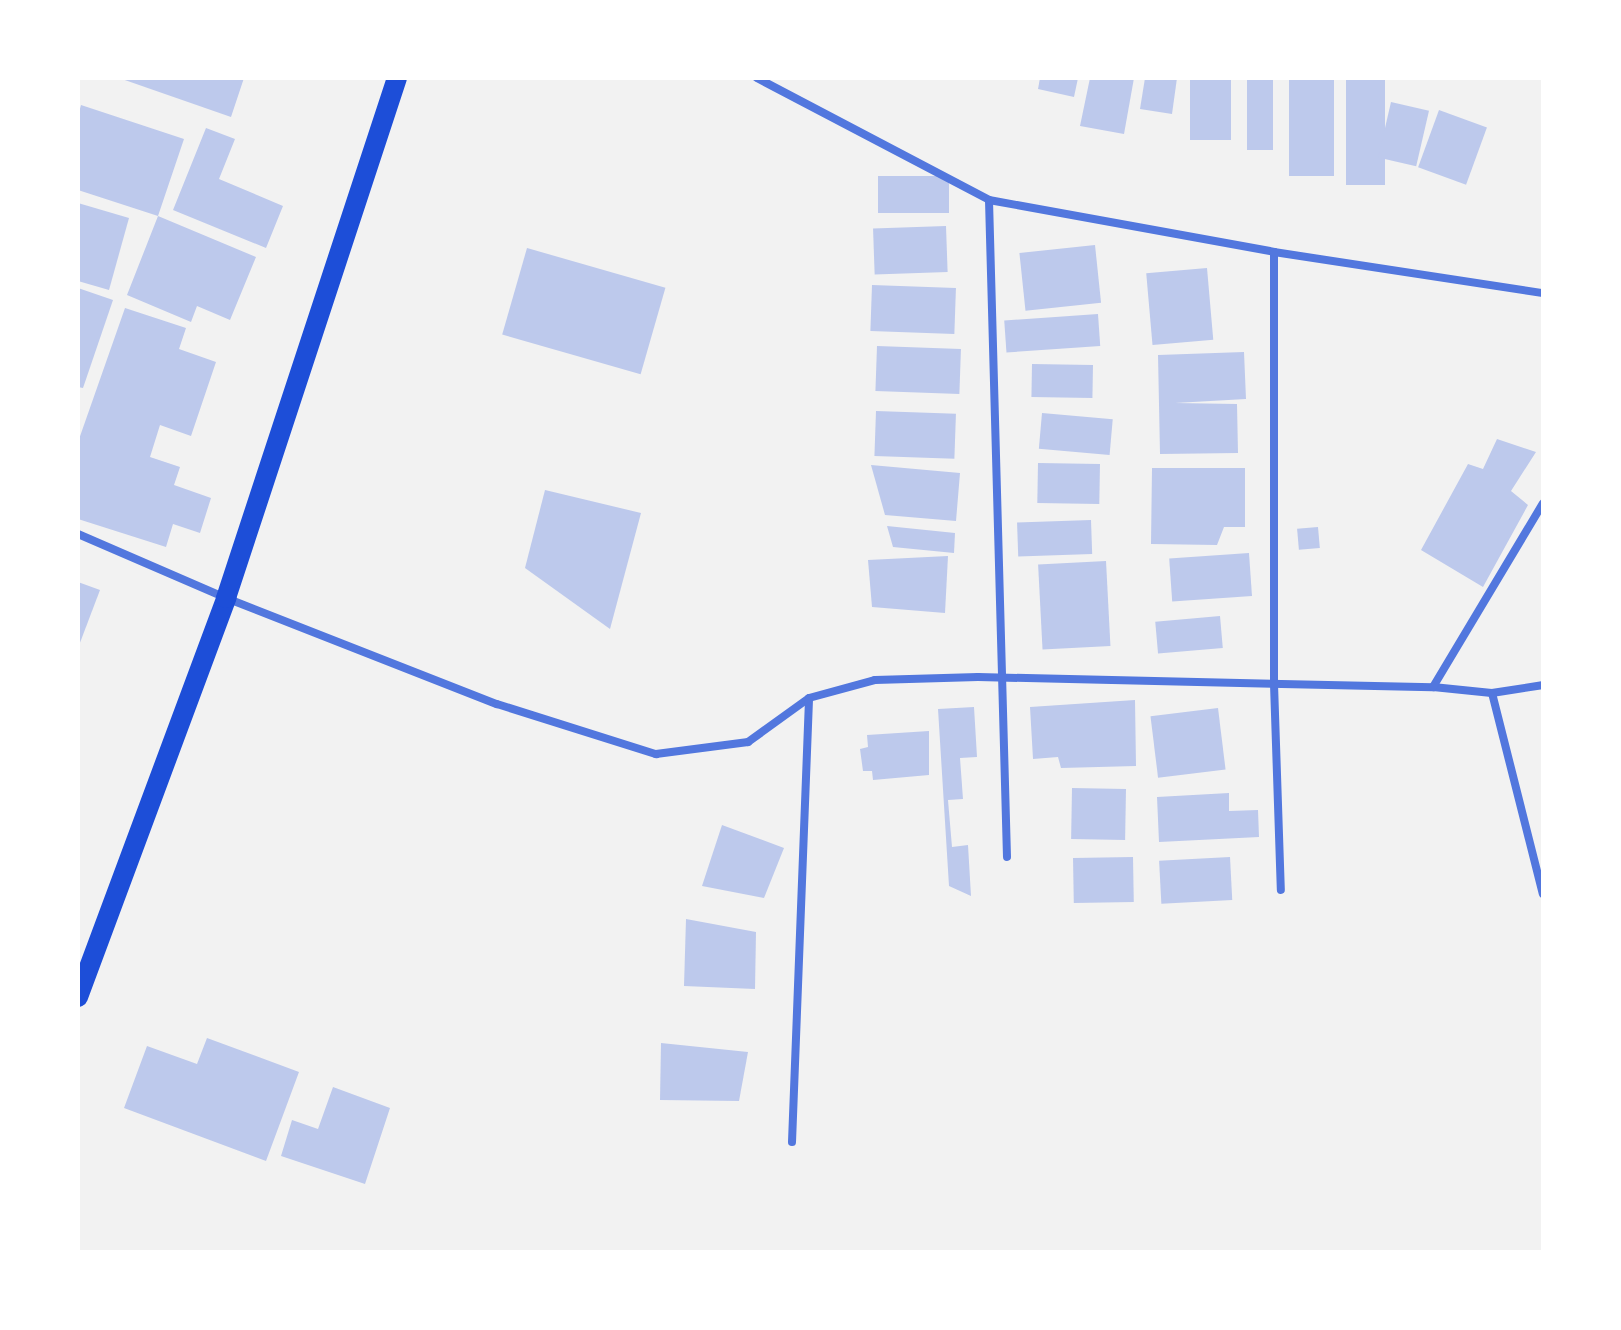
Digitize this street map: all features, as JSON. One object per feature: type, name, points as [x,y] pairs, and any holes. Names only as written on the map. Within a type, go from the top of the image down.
[{"type":"main road","points":[[78,997],[226,598],[397,78]]},
{"type":"street","points":[[757,78],[989,200],[1274,252],[1543,293]]},
{"type":"street","points":[[989,200],[1007,857]]},
{"type":"street","points":[[1274,252],[1274,684],[1281,890]]},
{"type":"street","points":[[1433,687],[1543,503]]},
{"type":"street","points":[[78,534],[226,598],[497,704],[656,754],[748,742],[809,698],[875,680],[1004,678],[1433,687],[1492,693],[1543,685]]},
{"type":"street","points":[[1492,693],[1543,894]]},
{"type":"street","points":[[792,1142],[809,698]]},
{"type":"building","points":[[119,78],[244,78],[231,117]]},
{"type":"building","points":[[1040,78],[1078,78],[1074,97],[1038,89]]},
{"type":"building","points":[[1090,78],[1134,78],[1124,134],[1080,126]]},
{"type":"building","points":[[1145,78],[1177,78],[1172,114],[1140,109]]},
{"type":"building","points":[[1190,78],[1231,78],[1231,140],[1190,140]]},
{"type":"building","points":[[1247,78],[1273,78],[1273,150],[1247,150]]},
{"type":"building","points":[[1289,78],[1334,78],[1334,176],[1289,176]]},
{"type":"building","points":[[1346,78],[1385,78],[1385,185],[1346,185]]},
{"type":"building","points":[[1391,102],[1429,111],[1416,166],[1378,158]]},
{"type":"building","points":[[81,105],[184,139],[158,216],[78,190],[78,116]]},
{"type":"building","points":[[1439,110],[1487,127],[1466,185],[1418,167]]},
{"type":"building","points":[[206,128],[235,139],[219,179],[283,206],[266,248],[173,210]]},
{"type":"building","points":[[878,176],[949,176],[949,213],[878,213]]},
{"type":"building","points":[[78,203],[129,218],[109,290],[78,281]]},
{"type":"building","points":[[158,216],[256,257],[230,320],[197,306],[191,322],[127,295]]},
{"type":"building","points":[[946,226],[948,272],[875,275],[873,229]]},
{"type":"building","points":[[1095,245],[1101,303],[1025,311],[1019,253]]},
{"type":"building","points":[[527,248],[665,288],[641,374],[502,335]]},
{"type":"building","points":[[1207,268],[1213,340],[1153,345],[1146,273]]},
{"type":"building","points":[[872,285],[956,288],[954,334],[870,331]]},
{"type":"building","points":[[78,288],[113,300],[83,388],[78,387]]},
{"type":"building","points":[[125,308],[186,328],[179,349],[216,362],[191,436],[160,425],[150,457],[180,467],[174,485],[211,498],[200,533],[173,524],[166,547],[78,519],[78,442]]},
{"type":"building","points":[[1098,314],[1100,346],[1006,352],[1004,321]]},
{"type":"building","points":[[877,346],[961,349],[959,394],[875,391]]},
{"type":"building","points":[[1244,352],[1246,399],[1175,403],[1237,404],[1238,453],[1160,454],[1158,355]]},
{"type":"building","points":[[1032,364],[1093,365],[1092,398],[1031,397]]},
{"type":"building","points":[[876,411],[956,414],[954,459],[874,456]]},
{"type":"building","points":[[1042,413],[1113,419],[1110,455],[1039,449]]},
{"type":"building","points":[[1497,439],[1536,452],[1511,491],[1528,505],[1483,587],[1421,550],[1468,464],[1483,469]]},
{"type":"building","points":[[1038,463],[1100,464],[1099,504],[1037,503]]},
{"type":"building","points":[[871,465],[960,473],[956,521],[885,515]]},
{"type":"building","points":[[1152,468],[1245,468],[1245,527],[1224,527],[1217,545],[1151,544]]},
{"type":"building","points":[[545,490],[641,513],[610,629],[525,568]]},
{"type":"building","points":[[1091,520],[1092,554],[1018,557],[1017,523]]},
{"type":"building","points":[[887,526],[955,533],[954,553],[893,547]]},
{"type":"building","points":[[1318,527],[1320,548],[1299,550],[1297,529]]},
{"type":"building","points":[[1249,553],[1252,596],[1172,601],[1169,559]]},
{"type":"building","points":[[948,556],[945,613],[872,607],[868,560]]},
{"type":"building","points":[[1106,561],[1110,646],[1043,649],[1038,565]]},
{"type":"building","points":[[78,582],[100,590],[78,648]]},
{"type":"building","points":[[1220,616],[1223,648],[1158,654],[1155,622]]},
{"type":"building","points":[[1135,700],[1136,766],[1061,768],[1058,757],[1033,759],[1030,707]]},
{"type":"building","points":[[974,707],[977,757],[960,758],[963,799],[948,800],[952,847],[968,845],[971,896],[949,886],[938,709]]},
{"type":"building","points":[[1218,708],[1226,770],[1158,778],[1151,716]]},
{"type":"building","points":[[929,731],[929,775],[873,780],[872,771],[863,771],[860,749],[868,747],[867,735]]},
{"type":"building","points":[[1072,788],[1126,789],[1125,840],[1071,839]]},
{"type":"building","points":[[1229,793],[1229,811],[1258,810],[1259,837],[1159,842],[1157,797]]},
{"type":"building","points":[[722,825],[784,848],[764,898],[702,886]]},
{"type":"building","points":[[1133,857],[1134,902],[1074,903],[1073,858]]},
{"type":"building","points":[[1230,857],[1232,900],[1161,904],[1159,861]]},
{"type":"building","points":[[686,919],[756,932],[755,989],[684,986]]},
{"type":"building","points":[[207,1038],[299,1072],[266,1161],[124,1108],[147,1046],[197,1064]]},
{"type":"building","points":[[661,1043],[748,1052],[739,1101],[660,1100]]},
{"type":"building","points":[[333,1087],[390,1108],[365,1184],[281,1156],[292,1120],[318,1129]]}]
